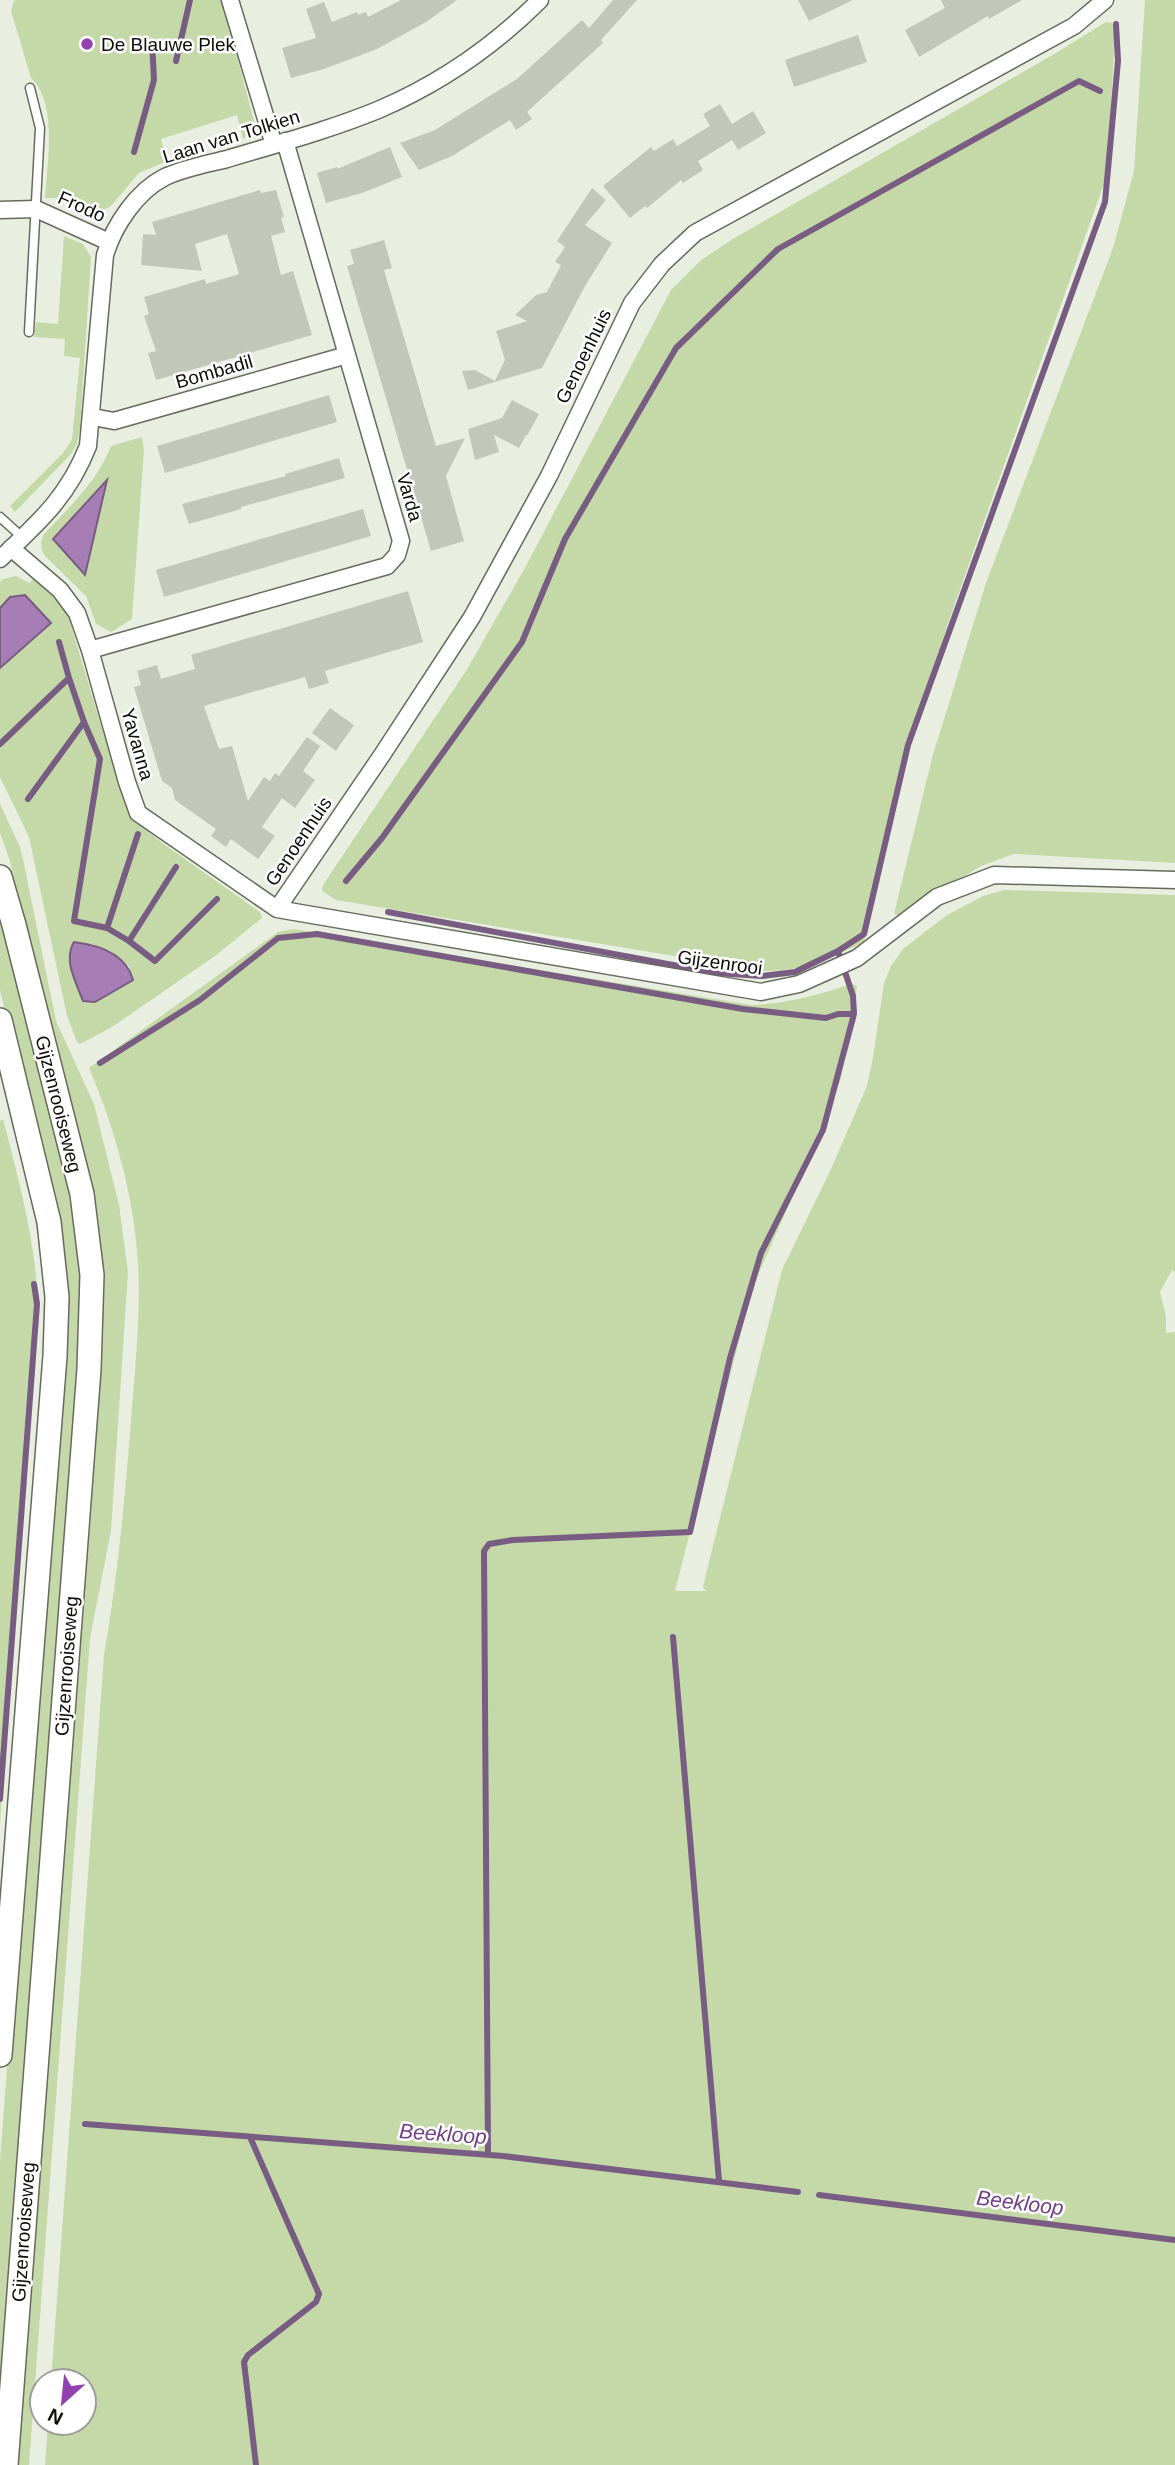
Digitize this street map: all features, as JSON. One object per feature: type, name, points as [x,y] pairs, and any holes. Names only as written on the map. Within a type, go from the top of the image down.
[{"type":"main road","name":"Gijzenrooiseweg","points":[[0,877],[82,1194],[92,1275],[89,1369],[6,2465]]},
{"type":"main road","name":"Gijzenrooiseweg","points":[[0,1020],[49,1222],[57,1297],[55,1356],[0,2055]]},
{"type":"street","name":"Varda","points":[[90,650],[387,566],[397,555],[401,541],[280,143],[230,0]]},
{"type":"street","name":"Laan van Tolkien","points":[[8,546],[62,497],[78,473],[89,446],[103,271],[109,242],[131,207],[166,176],[280,143],[377,110],[424,88],[502,35],[540,0]]},
{"type":"street","name":"Genoenhuis","points":[[277,909],[472,617],[549,476],[632,303],[662,264],[695,233],[1074,26],[1105,0]]},
{"type":"street","name":"Frodo","points":[[0,210],[36,209],[109,242]]},
{"type":"street","name":"Bombadil","points":[[93,417],[114,421],[346,355]]},
{"type":"street","name":"Yavanna","points":[[8,546],[60,590],[77,613],[138,813],[277,909]]},
{"type":"street","name":"Gijzenrooi","points":[[277,909],[761,992],[799,984],[857,958],[937,897],[994,875],[1175,880]]},
{"type":"lane","name":"Frodo","points":[[29,332],[40,128],[30,89]]},
{"type":"lane","points":[[0,517],[8,546]]},
{"type":"green space","points":[[16,0],[222,0],[254,121],[253,130],[243,139],[237,115],[161,139],[167,161],[139,173],[110,207],[96,212],[55,198],[45,198],[49,152],[48,118],[45,103],[31,78],[11,11]]},
{"type":"green space","points":[[1145,0],[1175,0],[1175,863],[1014,854],[981,866],[900,916],[894,914],[932,758],[986,583],[1113,248],[1134,171]]},
{"type":"green space","points":[[1106,22],[1116,27],[1106,178],[947,626],[909,746],[864,942],[816,962],[791,969],[765,971],[336,900],[322,891],[323,885],[466,671],[526,566],[671,290],[700,261],[731,240]]},
{"type":"green space","points":[[64,236],[83,244],[91,257],[80,428],[77,444],[71,454],[15,512],[10,506],[63,453],[72,439],[80,358],[64,356],[65,339],[34,337],[36,322],[58,324]]},
{"type":"green space","points":[[142,437],[144,450],[132,619],[111,632],[96,624],[86,596],[45,556],[41,543],[44,534],[91,482],[111,446]]},
{"type":"green space","points":[[16,576],[29,583],[34,578],[63,606],[122,795],[134,820],[260,912],[262,918],[215,956],[112,1027],[80,1044],[67,1016],[29,837],[0,777],[0,668],[50,622],[10,597],[0,608],[0,582]],"holes":[[[92,944],[110,951],[130,967],[109,993],[95,1002],[71,970]]]},
{"type":"green space","points":[[0,804],[20,847],[56,1021],[94,1104],[119,1205],[128,1272],[111,1531],[90,1638],[36,2367],[28,2367],[28,2437],[31,2437],[29,2465],[13,2465],[101,1301],[10,861],[0,833]]},
{"type":"green space","points":[[1005,890],[1175,895],[1175,1272],[1172,1270],[1160,1292],[1166,1317],[1166,1333],[1175,1332],[1175,2465],[45,2465],[47,2437],[98,2437],[98,2367],[52,2367],[104,1655],[123,1517],[139,1306],[136,1238],[128,1188],[115,1139],[89,1068],[278,932],[293,929],[751,1005],[802,998],[852,984],[857,986],[841,1078],[826,1121],[753,1286],[675,1591],[706,1591],[703,1587],[706,1574],[782,1270],[831,1169],[867,1086],[884,983],[891,966],[903,949],[947,915],[983,896]]},
{"type":"green space","points":[[0,904],[75,1198],[86,1264],[0,2451],[0,2160],[61,1359],[19,1069],[0,990]]},
{"type":"green space","points":[[3,1119],[30,1235],[38,1306],[0,1825],[0,1121]]},
{"type":"shaded area","points":[[107,480],[85,575],[53,539]]},
{"type":"shaded area","points":[[25,595],[51,623],[0,668],[0,608],[10,597]]},
{"type":"shaded area","points":[[74,942],[102,948],[118,957],[133,980],[95,1002],[83,1001],[70,964]]},
{"type":"building","points":[[401,0],[457,0],[426,22],[377,49],[291,78],[282,48],[316,38],[306,9],[324,2],[332,22],[357,12],[358,15],[366,12],[368,17]]},
{"type":"building","points":[[613,0],[637,0],[601,40],[603,43],[527,112],[532,119],[516,130],[510,120],[452,156],[419,170],[400,143],[435,130],[517,79],[582,20],[589,28]]},
{"type":"building","points":[[798,0],[853,0],[809,21]]},
{"type":"building","points":[[941,0],[1022,0],[989,19],[988,16],[919,57],[905,30],[945,8]]},
{"type":"building","points":[[858,35],[867,62],[794,87],[785,60]]},
{"type":"building","points":[[720,104],[732,124],[753,111],[766,133],[738,150],[732,140],[698,161],[703,170],[683,183],[681,180],[647,208],[645,206],[630,218],[603,186],[651,147],[654,151],[673,139],[677,146],[710,126],[703,114]]},
{"type":"building","points":[[390,147],[402,177],[362,193],[326,203],[317,173],[337,169]]},
{"type":"building","points":[[592,188],[606,200],[585,225],[612,243],[585,286],[542,368],[468,390],[462,371],[475,370],[495,381],[505,360],[496,331],[527,321],[515,315],[536,295],[547,292],[561,265],[555,262],[565,247],[557,241]]},
{"type":"building","points":[[260,190],[261,193],[276,190],[284,217],[281,218],[285,232],[271,236],[281,275],[293,271],[312,335],[156,380],[148,353],[156,351],[144,316],[149,314],[144,297],[205,279],[206,284],[239,274],[227,234],[195,244],[202,271],[141,265],[143,234],[156,235],[152,222]]},
{"type":"building","points":[[384,240],[392,268],[384,270],[436,446],[465,438],[446,476],[464,541],[431,551],[347,266],[354,264],[350,250]]},
{"type":"building","points":[[329,395],[337,422],[165,473],[157,446]]},
{"type":"building","points":[[512,400],[539,414],[527,436],[519,448],[494,435],[499,452],[475,460],[468,429],[502,418]]},
{"type":"building","points":[[339,458],[345,478],[189,524],[182,504],[286,476],[285,474]]},
{"type":"building","points":[[363,509],[371,536],[164,597],[156,570]]},
{"type":"building","points":[[408,591],[423,642],[325,671],[329,683],[309,689],[305,677],[204,706],[219,749],[232,746],[248,801],[264,777],[270,781],[275,773],[279,776],[307,737],[320,746],[303,771],[315,780],[295,808],[282,798],[262,827],[275,836],[258,859],[231,839],[226,847],[211,836],[216,829],[175,800],[172,788],[162,781],[134,687],[141,685],[137,671],[157,665],[161,679],[195,669],[191,655]]},
{"type":"building","points":[[330,708],[354,725],[336,751],[312,733]]},
{"type":"waterway","points":[[176,61],[190,0]]},
{"type":"waterway","points":[[838,951],[864,934],[908,745],[1105,202],[1118,61],[1116,24]]},
{"type":"waterway","points":[[134,152],[154,80],[152,42]]},
{"type":"waterway","points":[[346,881],[382,838],[522,642],[565,539],[676,348],[778,249],[1079,81],[1100,91]]},
{"type":"waterway","points":[[0,744],[69,678],[59,642]]},
{"type":"waterway","points":[[28,799],[84,722],[69,678]]},
{"type":"waterway","points":[[84,722],[100,759],[74,921],[107,928],[138,834]]},
{"type":"waterway","points":[[107,928],[129,941],[176,867]]},
{"type":"waterway","points":[[129,941],[155,961],[217,899]]},
{"type":"waterway","points":[[388,912],[716,973],[762,976],[795,972],[838,951],[853,996],[854,1014],[823,1130],[761,1253],[730,1358],[690,1532],[513,1540],[489,1544],[484,1551],[488,2155]]},
{"type":"waterway","points":[[100,1063],[200,1000],[278,938],[317,934],[743,1009],[826,1018],[838,1014],[854,1014]]},
{"type":"waterway","points":[[0,1799],[37,1304],[34,1284]]},
{"type":"waterway","points":[[673,1637],[719,2181]]},
{"type":"waterway","name":"Beekloop","points":[[85,2124],[503,2156],[798,2192]]},
{"type":"waterway","points":[[250,2137],[319,2294],[316,2302],[248,2355],[244,2362],[256,2465]]},
{"type":"waterway","name":"Beekloop","points":[[819,2195],[1175,2240]]},
{"type":"place","name":"De Blauwe Plek","points":[[87,44]]}]
